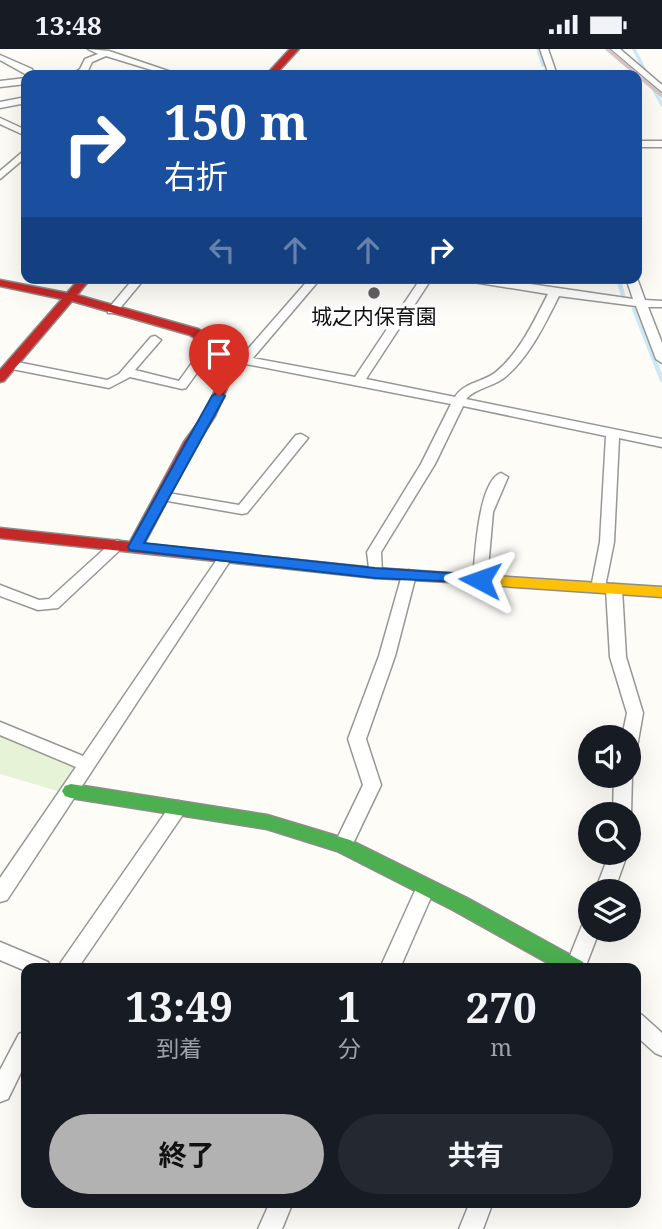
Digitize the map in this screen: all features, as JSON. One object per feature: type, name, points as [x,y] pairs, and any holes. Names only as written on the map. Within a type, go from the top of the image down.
[{"type":"street","points":[[92,49],[154,70]]},
{"type":"street","points":[[275,70],[295,49]]},
{"type":"street","points":[[544,49],[551,70]]},
{"type":"street","points":[[615,49],[640,70]]},
{"type":"street","points":[[85,70],[88,61],[106,53]]},
{"type":"street","points":[[0,57],[27,70]]},
{"type":"street","points":[[642,72],[662,89]]},
{"type":"street","points":[[0,85],[21,82]]},
{"type":"street","points":[[0,105],[21,101]]},
{"type":"street","points":[[0,121],[21,130]]},
{"type":"street","points":[[642,144],[662,144]]},
{"type":"street","points":[[0,176],[21,157]]},
{"type":"street","points":[[0,283],[71,297],[194,333],[213,342],[238,363],[358,381],[662,443]]},
{"type":"street","points":[[0,378],[81,284]]},
{"type":"street","points":[[112,311],[135,284]]},
{"type":"street","points":[[135,547],[238,363],[310,284]]},
{"type":"street","points":[[358,381],[423,284]]},
{"type":"street","points":[[505,284],[640,304],[662,304]]},
{"type":"street","points":[[633,284],[662,359]]},
{"type":"street","points":[[375,573],[374,552],[377,544],[428,464],[458,401],[470,387],[494,379],[505,370],[538,325],[555,292]]},
{"type":"street","points":[[12,365],[109,384],[128,372],[155,340]]},
{"type":"street","points":[[128,372],[182,385],[213,342]]},
{"type":"street","points":[[613,434],[606,588],[618,657],[635,713],[633,725]]},
{"type":"street","points":[[162,496],[242,510],[300,438]]},
{"type":"street","points":[[480,580],[486,512],[501,477]]},
{"type":"street","points":[[0,533],[375,573],[662,592]]},
{"type":"street","points":[[0,590],[38,605],[53,604],[117,545]]},
{"type":"street","points":[[0,894],[225,558]]},
{"type":"street","points":[[344,845],[372,785],[357,739],[387,656],[409,575]]},
{"type":"street","points":[[0,728],[88,765]]},
{"type":"street","points":[[71,791],[267,822],[344,845],[566,963]]},
{"type":"street","points":[[70,963],[178,808]]},
{"type":"street","points":[[392,963],[426,888]]},
{"type":"street","points":[[577,963],[585,942]]},
{"type":"street","points":[[0,951],[29,963]]},
{"type":"street","points":[[641,1027],[662,1046]]},
{"type":"street","points":[[0,1092],[21,1051]]},
{"type":"street","points":[[270,1229],[279,1208]]},
{"type":"street","points":[[471,1229],[480,1208]]},
{"type":"green space","points":[[0,735],[77,768],[61,792],[0,774]]},
{"type":"waterway","points":[[538,49],[543,65]]},
{"type":"waterway","points":[[634,49],[644,69]]},
{"type":"waterway","points":[[652,86],[662,105]]},
{"type":"waterway","points":[[620,284],[623,295]]},
{"type":"waterway","points":[[634,309],[662,380]]},
{"type":"railway","points":[[607,49],[632,70]]},
{"type":"railway","points":[[642,79],[662,96]]},
{"type":"traffic: fast","points":[[71,791],[267,822],[343,845],[460,904],[567,963]]},
{"type":"traffic: slow","points":[[463,579],[662,592]]},
{"type":"traffic: jam","points":[[275,70],[295,49]]},
{"type":"traffic: jam","points":[[0,283],[71,297],[194,332],[228,353],[231,365],[228,376],[209,416],[191,442],[135,547]]},
{"type":"traffic: jam","points":[[0,378],[81,284]]},
{"type":"traffic: jam","points":[[0,533],[375,573],[463,579]]},
{"type":"place","name":"城之内保育園","points":[[374,293]]},
{"type":"route","points":[[219,396],[191,442],[135,547],[375,573],[480,580]]}]
